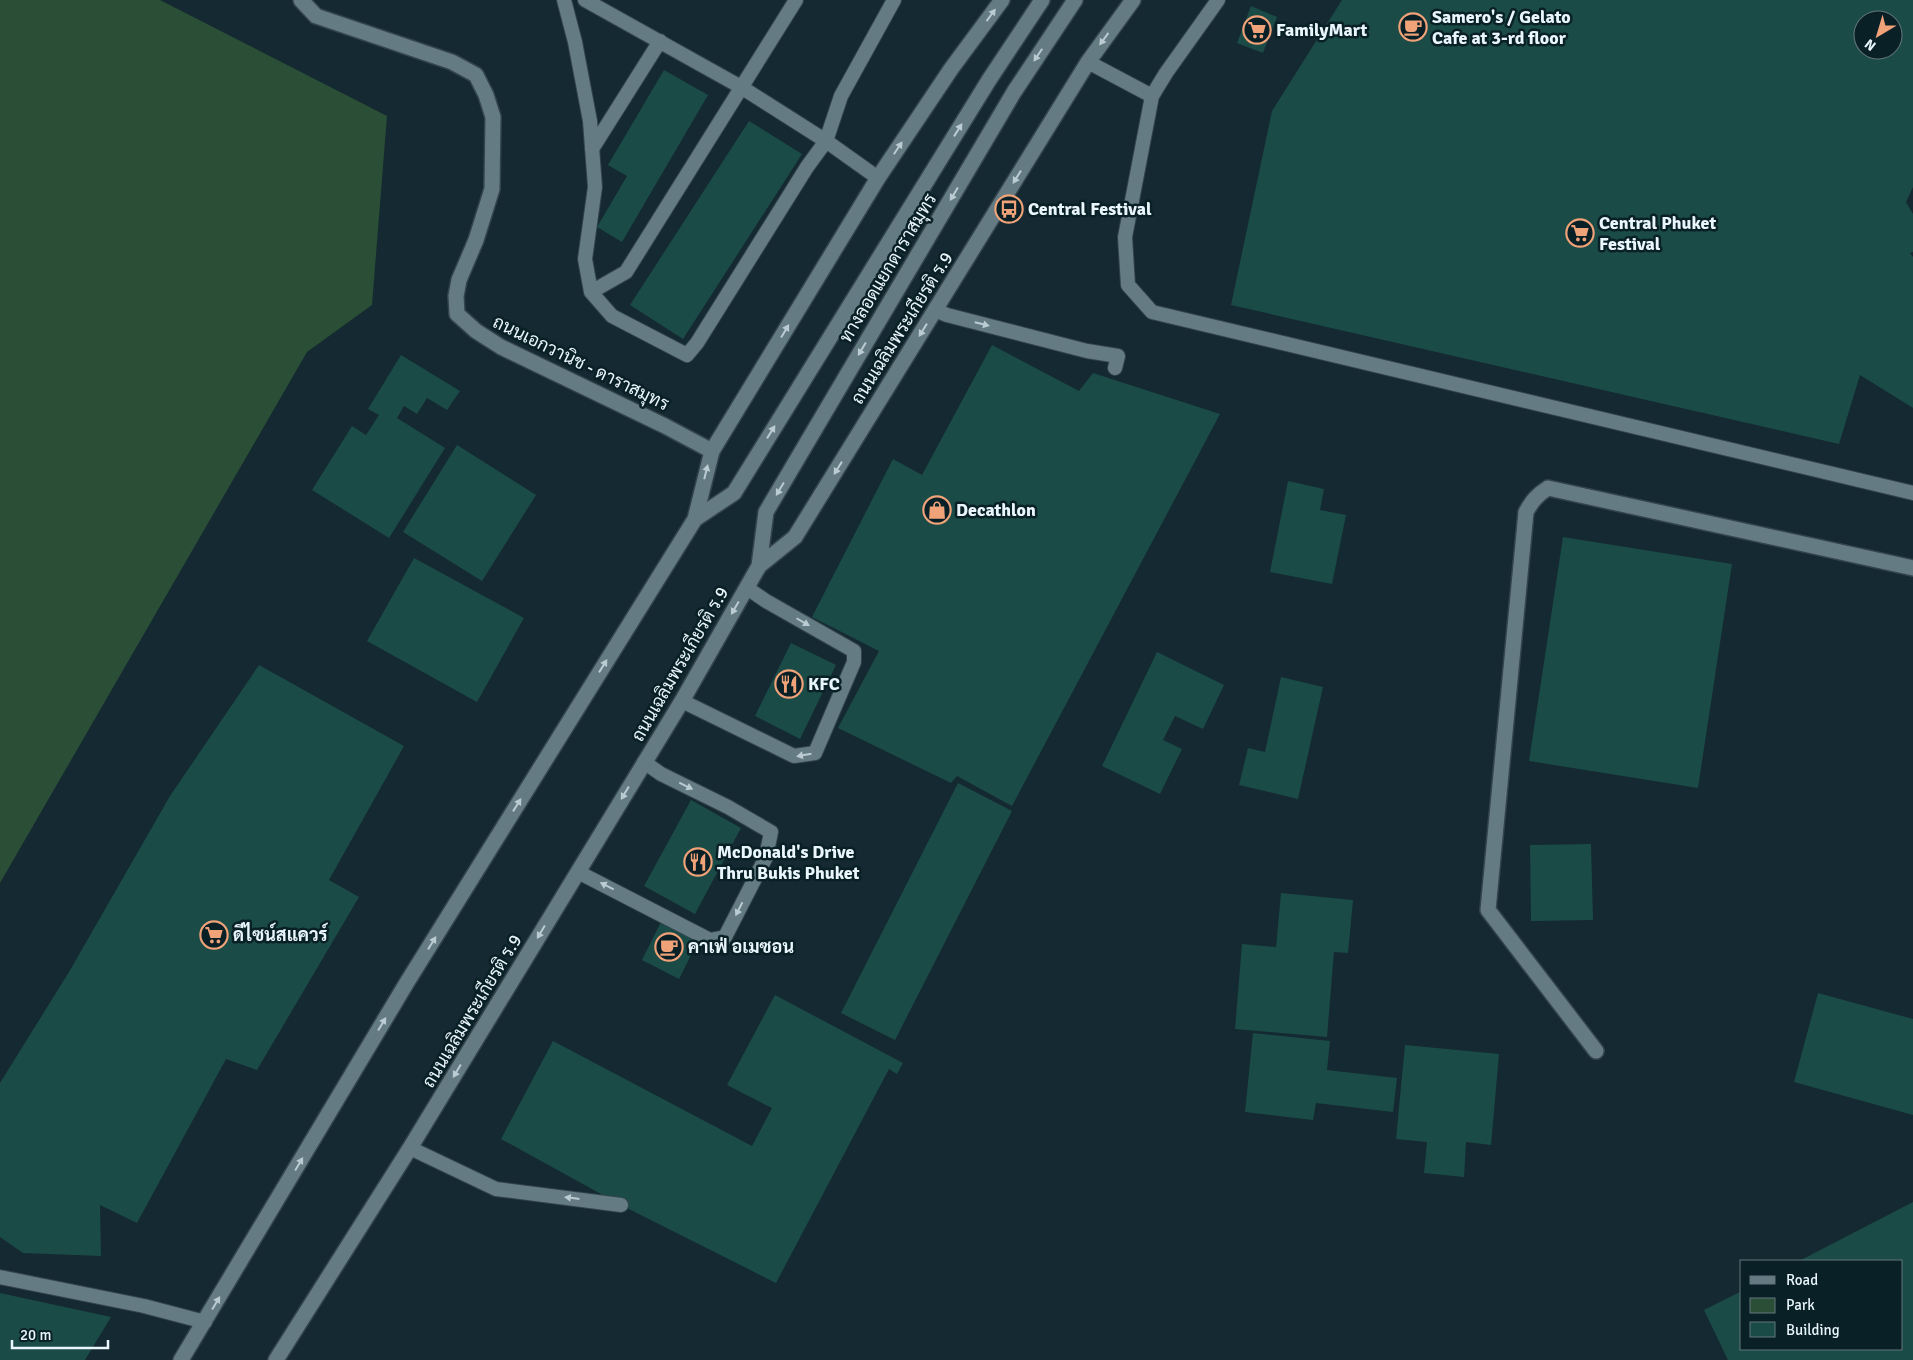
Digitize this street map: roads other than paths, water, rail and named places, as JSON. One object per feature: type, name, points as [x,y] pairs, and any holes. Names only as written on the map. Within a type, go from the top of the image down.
[{"type":"main road","name":"ถนนเอกวานิช - ดาราสมุทร","points":[[301,0],[316,16],[452,62],[476,75],[493,117],[492,189],[476,240],[459,280],[456,296],[457,314],[476,331],[500,347],[665,426],[712,451]]},
{"type":"main road","points":[[181,1360],[406,984],[695,519],[712,451],[878,178],[951,69],[1002,0]]},
{"type":"main road","name":"ทางลอดแยกดาราสมุทร","points":[[695,519],[734,493],[988,80],[1042,0]]},
{"type":"main road","name":"ทางลอดแยกดาราสมุทร","points":[[759,566],[766,512],[1014,92],[1075,0]]},
{"type":"main road","name":"ถนนเฉลิมพระเกียรติ ร.9","points":[[276,1360],[410,1148],[578,872],[682,701],[759,566],[795,537],[1088,62],[1133,0]]},
{"type":"main road","points":[[1596,1051],[1488,910],[1526,512],[1531,502],[1548,488],[1913,568]]},
{"type":"lane","points":[[564,0],[575,42],[590,121],[595,187],[585,260],[590,292],[612,316],[687,355],[697,343],[807,167],[826,141],[841,96],[894,0]]},
{"type":"lane","points":[[585,0],[740,87],[826,141],[878,178]]},
{"type":"lane","points":[[590,292],[626,272],[796,0]]},
{"type":"lane","points":[[1218,0],[1152,96],[1125,237],[1128,285],[1152,312],[1913,493]]},
{"type":"lane","points":[[592,148],[660,41]]},
{"type":"lane","points":[[1088,62],[1152,96]]},
{"type":"lane","points":[[935,310],[947,315],[1087,352],[1118,356],[1115,368]]},
{"type":"lane","points":[[682,701],[794,756],[815,753],[854,662],[854,650],[766,601],[747,588]]},
{"type":"lane","points":[[578,872],[710,940],[725,937],[766,856],[770,832],[728,807],[662,774],[644,762]]},
{"type":"lane","points":[[410,1148],[496,1189],[621,1205]]},
{"type":"lane","points":[[0,1277],[144,1306],[205,1322]]},
{"type":"place","name":"Samero's / Gelato Cafe at 3-rd floor","points":[[1413,27]]},
{"type":"place","name":"FamilyMart","points":[[1257,30]]},
{"type":"place","name":"Central Festival","points":[[1009,209]]},
{"type":"place","name":"Central Phuket Festival","points":[[1580,233]]},
{"type":"place","name":"Decathlon","points":[[937,510]]},
{"type":"place","name":"KFC","points":[[789,684]]},
{"type":"place","name":"McDonald's Drive Thru Bukis Phuket","points":[[698,862]]},
{"type":"place","name":"ดีไซน์สแควร์","points":[[214,935]]},
{"type":"place","name":"คาเฟ่ อเมซอน","points":[[669,947]]}]
